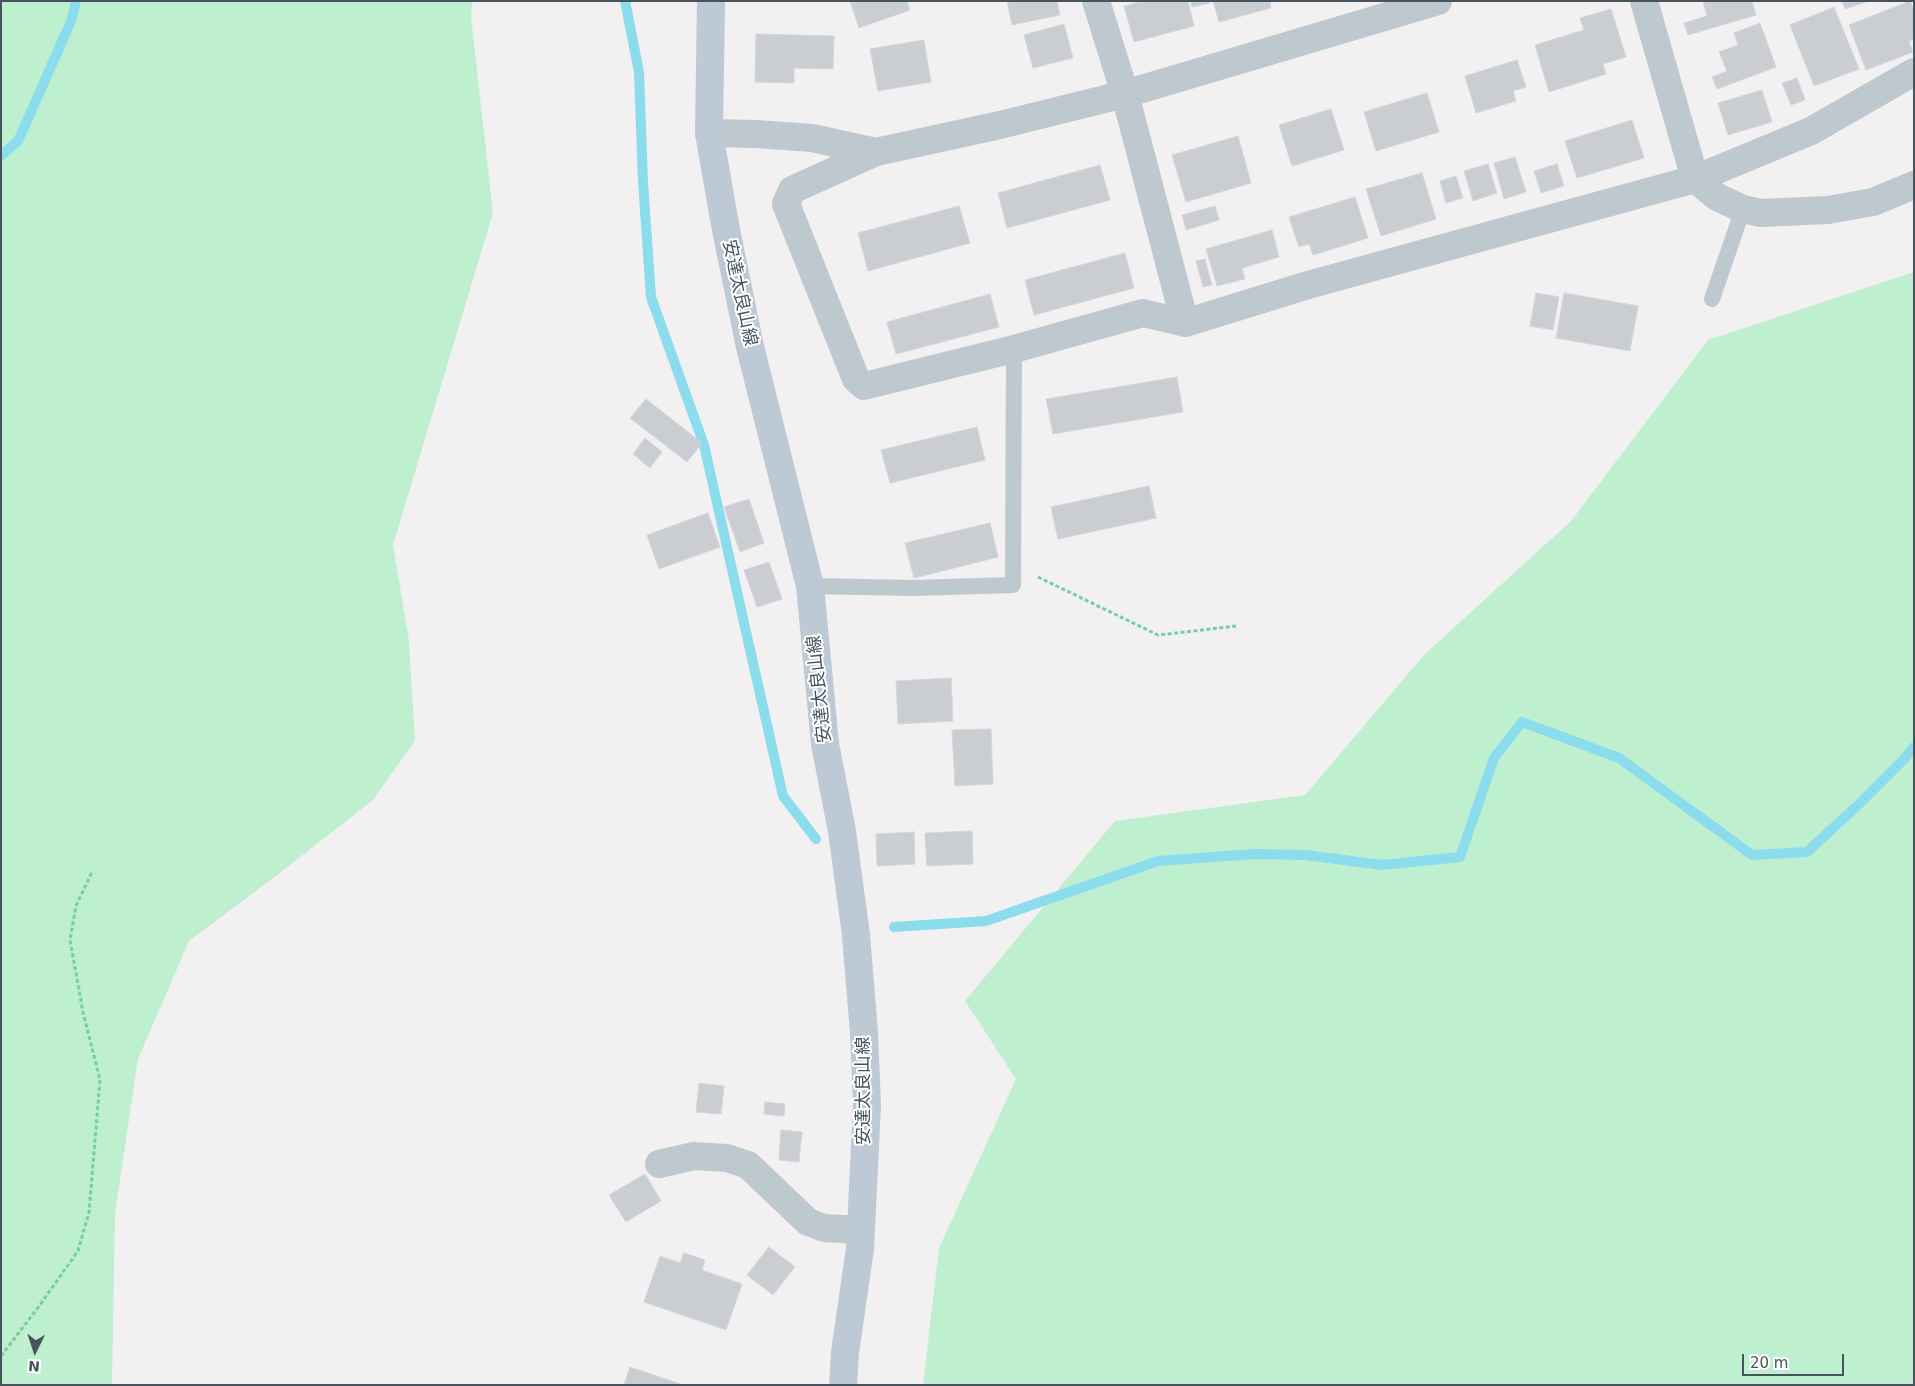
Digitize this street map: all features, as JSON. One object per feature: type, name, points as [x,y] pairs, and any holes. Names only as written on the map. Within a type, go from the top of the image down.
[{"type":"main road","name":"安達太良山線","points":[[711,1],[709,133],[726,230],[750,347],[810,586],[825,744],[842,831],[856,935],[864,1033],[867,1106],[861,1230],[845,1352],[843,1385]]},
{"type":"street","points":[[1096,1],[1125,94],[1185,323]]},
{"type":"street","points":[[1438,1],[1125,94],[1000,125],[876,152],[792,190],[786,204],[856,379],[864,386],[1014,349],[1143,313],[1185,323],[1308,285],[1695,179],[1811,131],[1914,72]]},
{"type":"street","points":[[1644,1],[1695,179],[1718,197],[1742,210],[1761,213],[1828,210],[1873,202],[1914,185]]},
{"type":"street","points":[[709,133],[812,138],[876,152]]},
{"type":"street","points":[[659,1164],[694,1156],[727,1158],[748,1165],[808,1222],[824,1228],[861,1230]]},
{"type":"lane","points":[[1712,299],[1742,210]]},
{"type":"lane","points":[[810,586],[914,588],[1013,585],[1014,349]]},
{"type":"path","points":[[1014,565],[1158,635],[1236,626]]},
{"type":"path","points":[[1,1356],[78,1251],[88,1212],[100,1080],[82,1012],[70,940],[76,906],[92,872]]},
{"type":"green space","points":[[1,1],[472,1],[471,16],[493,213],[393,545],[409,641],[415,741],[373,800],[189,941],[138,1059],[115,1214],[112,1385],[1,1385]]},
{"type":"green space","points":[[1914,272],[1914,1385],[923,1385],[939,1248],[1016,1079],[965,1001],[1115,821],[1305,795],[1425,654],[1571,521],[1708,340]]},
{"type":"building","points":[[850,1],[907,1],[910,10],[859,28]]},
{"type":"building","points":[[1007,1],[1057,1],[1060,15],[1012,25]]},
{"type":"building","points":[[1143,1],[1188,1],[1194,26],[1134,42],[1124,6]]},
{"type":"building","points":[[1191,1],[1210,1],[1210,3],[1192,7]]},
{"type":"building","points":[[1213,1],[1270,1],[1271,8],[1219,22]]},
{"type":"building","points":[[1703,1],[1752,1],[1756,15],[1688,35],[1684,23],[1707,16]]},
{"type":"building","points":[[1842,1],[1865,1],[1866,2],[1845,9]]},
{"type":"building","points":[[1910,1],[1914,10],[1914,39],[1909,41],[1913,52],[1866,70],[1849,25]]},
{"type":"building","points":[[1834,7],[1859,69],[1814,86],[1790,25]]},
{"type":"building","points":[[1611,9],[1626,57],[1603,64],[1606,74],[1549,92],[1535,45],[1584,30],[1580,18]]},
{"type":"building","points":[[1760,23],[1776,67],[1717,89],[1712,77],[1727,71],[1719,52],[1738,45],[1734,33]]},
{"type":"building","points":[[1064,24],[1073,58],[1033,68],[1024,35]]},
{"type":"building","points":[[756,34],[834,36],[833,69],[794,68],[794,83],[755,82]]},
{"type":"building","points":[[924,40],[931,82],[878,91],[870,49]]},
{"type":"building","points":[[1517,60],[1526,87],[1513,91],[1516,101],[1476,113],[1465,76]]},
{"type":"building","points":[[1797,78],[1805,100],[1791,105],[1782,83]]},
{"type":"building","points":[[1762,90],[1772,122],[1728,135],[1718,103]]},
{"type":"building","points":[[1427,93],[1439,132],[1376,151],[1364,112]]},
{"type":"building","points":[[1331,109],[1344,150],[1292,166],[1279,125]]},
{"type":"building","points":[[1632,120],[1644,158],[1577,178],[1565,141]]},
{"type":"building","points":[[1238,136],[1251,183],[1186,202],[1172,155]]},
{"type":"building","points":[[1515,157],[1526,192],[1504,199],[1494,163]]},
{"type":"building","points":[[1488,164],[1497,193],[1473,201],[1464,171]]},
{"type":"building","points":[[1557,164],[1564,186],[1541,193],[1534,171]]},
{"type":"building","points":[[1100,165],[1110,200],[1007,228],[998,193]]},
{"type":"building","points":[[1422,173],[1436,219],[1381,236],[1366,189]]},
{"type":"building","points":[[1456,176],[1463,198],[1446,203],[1440,181]]},
{"type":"building","points":[[1355,197],[1368,238],[1313,255],[1309,244],[1299,247],[1289,217]]},
{"type":"building","points":[[959,206],[970,243],[868,271],[858,233]]},
{"type":"building","points":[[1215,206],[1219,220],[1186,230],[1182,215]]},
{"type":"building","points":[[1272,230],[1279,257],[1242,268],[1245,279],[1217,286],[1206,249]]},
{"type":"building","points":[[1125,253],[1134,288],[1034,315],[1025,280]]},
{"type":"building","points":[[1205,259],[1212,285],[1203,287],[1196,261]]},
{"type":"building","points":[[1536,293],[1559,297],[1553,330],[1530,326]]},
{"type":"building","points":[[1564,293],[1638,306],[1630,351],[1556,338]]},
{"type":"building","points":[[990,294],[999,327],[896,354],[887,322]]},
{"type":"building","points":[[1177,377],[1183,412],[1053,434],[1046,399]]},
{"type":"building","points":[[646,399],[702,443],[687,462],[630,418]]},
{"type":"building","points":[[977,427],[985,460],[890,483],[881,450]]},
{"type":"building","points":[[645,438],[662,452],[650,468],[633,454]]},
{"type":"building","points":[[1149,486],[1156,518],[1058,539],[1051,507]]},
{"type":"building","points":[[749,499],[764,543],[740,552],[724,507]]},
{"type":"building","points":[[708,513],[720,547],[659,569],[647,535]]},
{"type":"building","points":[[990,523],[998,557],[914,578],[905,543]]},
{"type":"building","points":[[769,562],[782,599],[757,607],[744,570]]},
{"type":"building","points":[[951,678],[953,721],[898,724],[896,681]]},
{"type":"building","points":[[991,729],[993,784],[955,786],[952,730]]},
{"type":"building","points":[[972,831],[973,864],[927,866],[925,833]]},
{"type":"building","points":[[914,832],[915,864],[877,866],[876,834]]},
{"type":"building","points":[[699,1083],[724,1086],[721,1114],[696,1112]]},
{"type":"building","points":[[765,1102],[785,1104],[784,1116],[764,1114]]},
{"type":"building","points":[[781,1130],[802,1132],[799,1162],[779,1160]]},
{"type":"building","points":[[645,1174],[661,1201],[626,1222],[609,1195]]},
{"type":"building","points":[[769,1247],[795,1267],[773,1295],[747,1275]]},
{"type":"building","points":[[684,1253],[705,1260],[702,1270],[742,1284],[726,1330],[644,1302],[660,1256],[680,1263]]},
{"type":"building","points":[[630,1367],[683,1385],[624,1385]]},
{"type":"waterway","points":[[1,156],[18,141],[72,19],[76,1]]},
{"type":"waterway","points":[[625,1],[639,72],[643,182],[651,297],[704,445],[783,796],[816,839]]},
{"type":"waterway","points":[[894,927],[986,921],[1158,861],[1255,854],[1305,855],[1382,865],[1460,857],[1494,758],[1522,722],[1619,758],[1752,855],[1807,852],[1857,806],[1914,747]]}]
